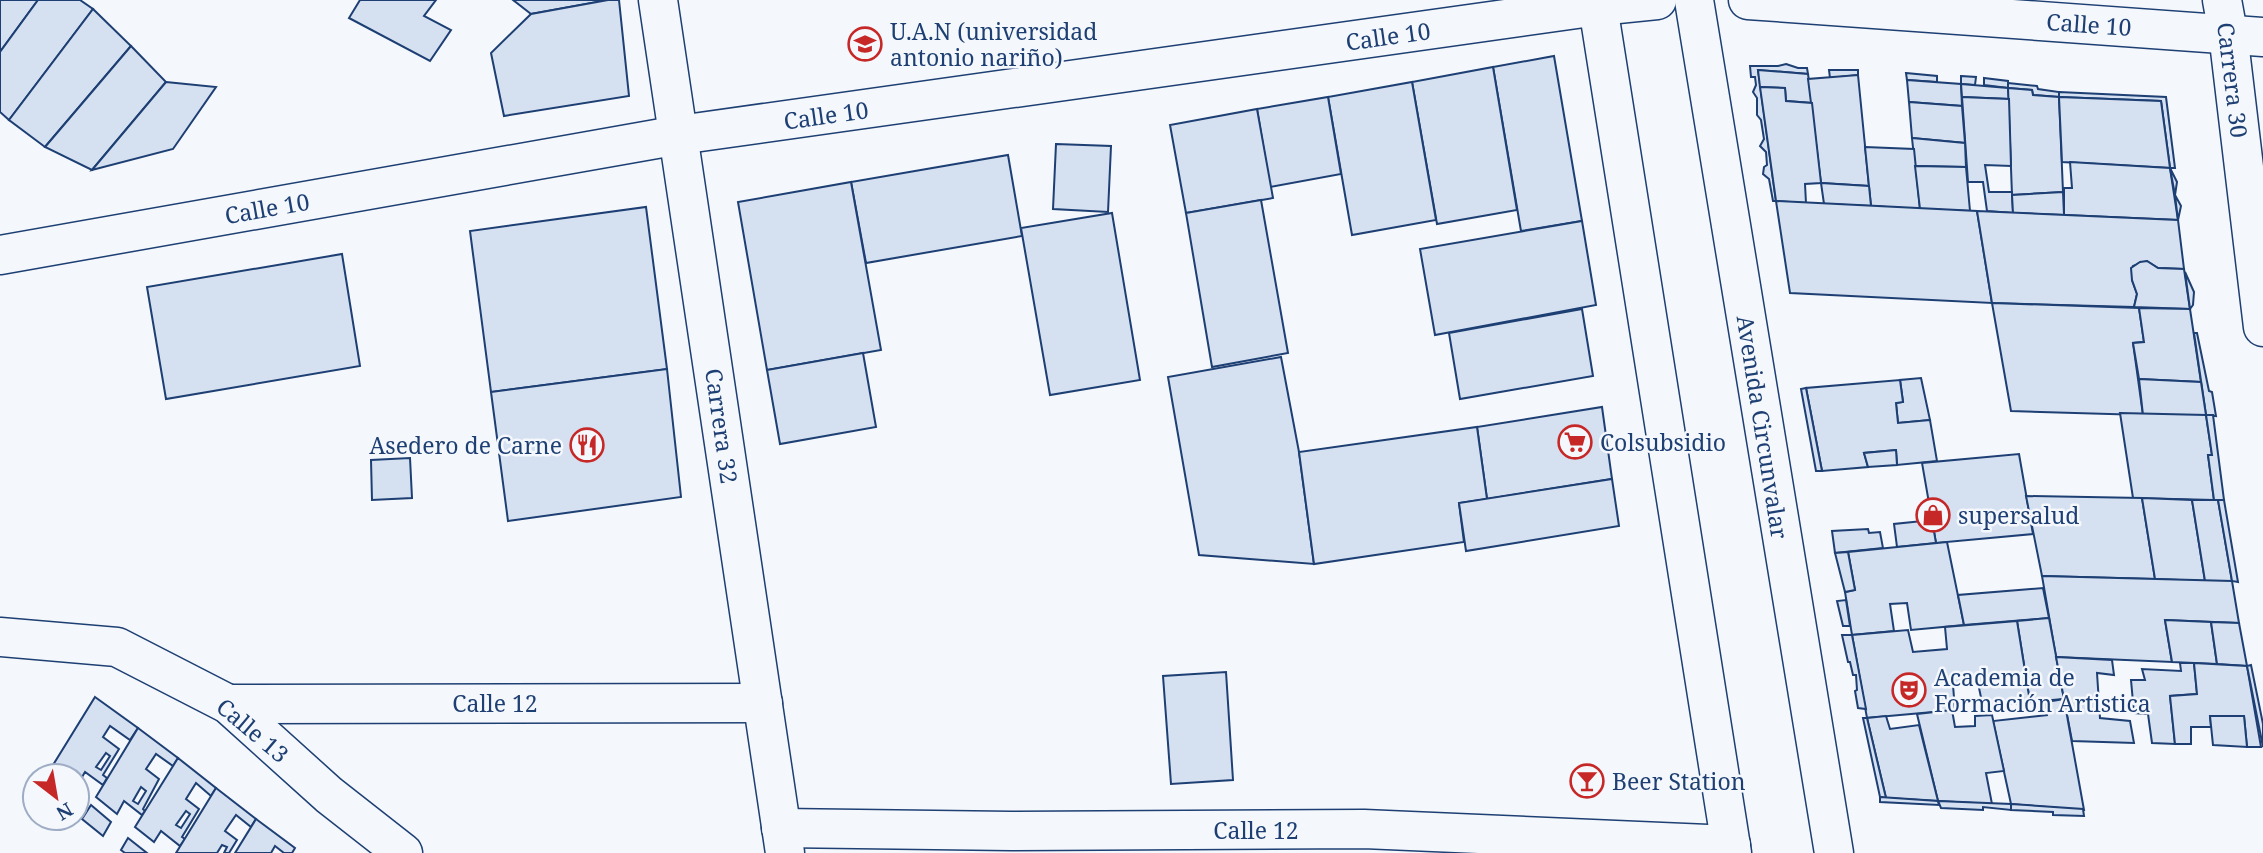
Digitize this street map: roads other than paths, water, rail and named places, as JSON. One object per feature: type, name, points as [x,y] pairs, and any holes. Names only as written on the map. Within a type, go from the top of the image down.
[{"type":"main road","name":"Carrera 32","points":[[658,0],[783,841]]},
{"type":"main road","name":"Calle 10","points":[[0,255],[679,135],[1597,3],[1657,0]]},
{"type":"main road","name":"Avenida Circunvalar","points":[[1693,0],[1834,853]]},
{"type":"main road","name":"Calle 10","points":[[1748,0],[2237,23]]},
{"type":"main road","points":[[1597,3],[1732,849]]},
{"type":"main road","name":"Carrera 30","points":[[2237,23],[2263,327]]},
{"type":"main road","name":"Calle 13","points":[[0,637],[117,647],[228,704],[329,795],[403,853]]},
{"type":"main road","name":"Calle 12","points":[[228,704],[763,703]]},
{"type":"main road","name":"Calle 12","points":[[783,841],[1011,831],[1732,849]]},
{"type":"place","name":"U.A.N (universidad antonio nariño)","points":[[865,44]]},
{"type":"place","name":"Colsubsidio","points":[[1575,442]]},
{"type":"place","name":"Asedero de Carne","points":[[587,445]]},
{"type":"place","name":"supersalud","points":[[1933,515]]},
{"type":"place","name":"Academia de Formación Artistica","points":[[1909,690]]},
{"type":"place","name":"Beer Station","points":[[1587,781]]}]
